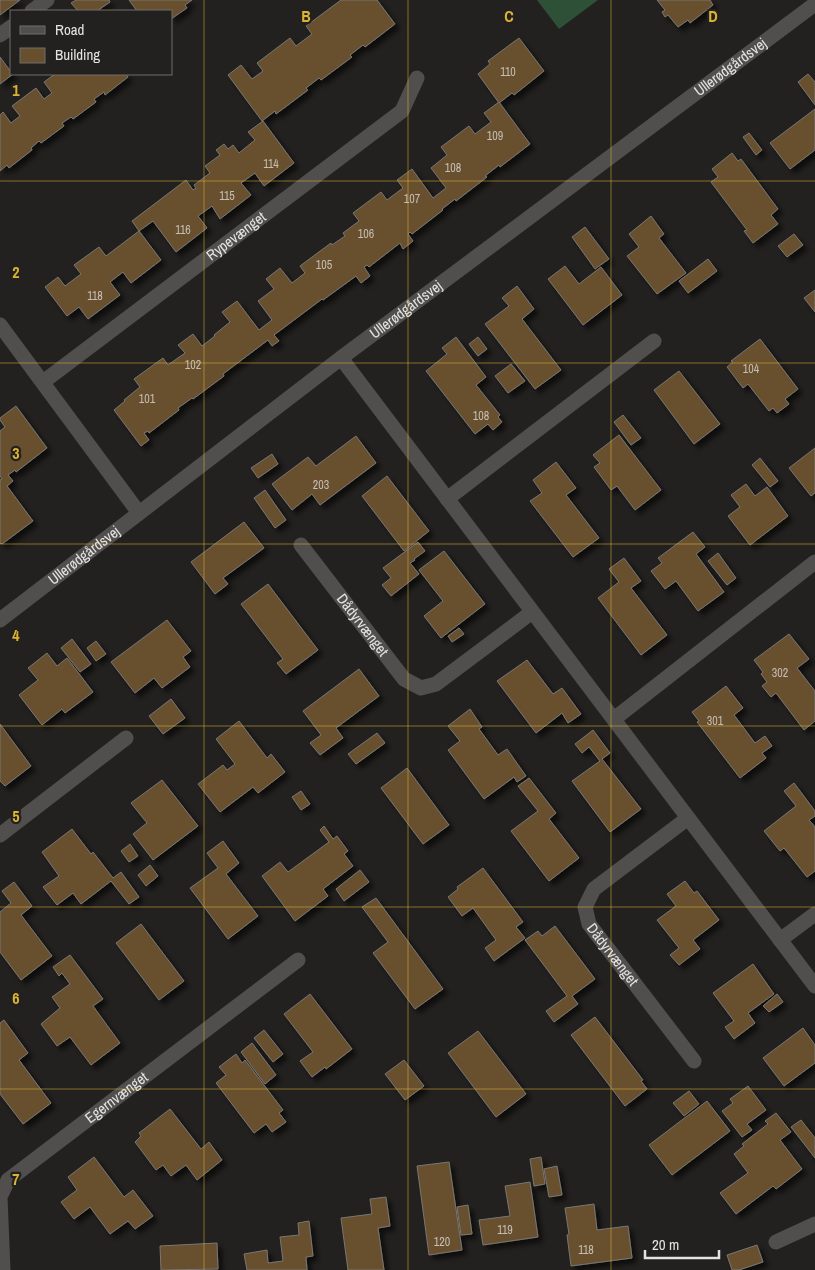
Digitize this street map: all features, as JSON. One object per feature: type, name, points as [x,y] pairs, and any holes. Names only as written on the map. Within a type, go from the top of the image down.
[{"type":"street","points":[[33,10],[47,0]]},
{"type":"street","name":"Ullerødgårdsvej","points":[[0,620],[341,358],[815,4]]},
{"type":"street","name":"Rypevænget","points":[[43,382],[402,111],[417,78]]},
{"type":"street","points":[[0,324],[139,513]]},
{"type":"street","points":[[447,499],[654,341]]},
{"type":"street","points":[[341,358],[815,986]]},
{"type":"street","name":"Dådyrvænget","points":[[301,545],[404,679],[422,688],[436,684],[532,612]]},
{"type":"street","points":[[614,719],[815,562]]},
{"type":"street","points":[[0,835],[126,738]]},
{"type":"street","name":"Dådyrvænget","points":[[688,818],[594,889],[585,907],[589,924],[694,1061]]},
{"type":"street","points":[[780,940],[815,914]]},
{"type":"street","name":"Egernvænget","points":[[3,1270],[0,1197],[8,1180],[298,960]]},
{"type":"street","points":[[776,1242],[815,1224]]},
{"type":"green space","points":[[537,0],[598,0],[559,29]]},
{"type":"building","points":[[0,0],[20,0],[0,15]]},
{"type":"building","points":[[76,0],[109,0],[110,2],[98,10],[77,10],[71,3]]},
{"type":"building","points":[[129,0],[192,0],[185,5],[187,8],[172,18],[172,10],[136,10]]},
{"type":"building","points":[[341,0],[377,0],[395,24],[365,47],[363,45],[350,55],[352,57],[321,80],[319,78],[306,88],[308,90],[276,114],[275,111],[262,121],[228,75],[241,65],[252,79],[263,71],[257,63],[290,38],[296,46],[312,34],[306,26]]},
{"type":"building","points":[[657,0],[710,0],[713,5],[690,23],[688,20],[678,27],[668,15],[665,17],[662,12],[665,10]]},
{"type":"building","points":[[519,38],[544,71],[514,95],[512,93],[499,103],[478,74],[490,64],[488,61]]},
{"type":"building","points":[[0,57],[12,75],[0,84]]},
{"type":"building","points":[[808,74],[815,82],[815,105],[798,82]]},
{"type":"building","points":[[54,75],[127,75],[128,77],[105,95],[104,92],[94,99],[96,102],[73,119],[71,117],[62,123],[64,126],[41,143],[39,141],[31,148],[32,150],[9,168],[7,165],[0,171],[0,115],[3,112],[11,123],[20,116],[12,106],[36,88],[44,99],[52,93],[44,82]]},
{"type":"building","points":[[499,102],[530,144],[500,167],[499,165],[485,176],[487,177],[456,201],[455,199],[412,234],[410,232],[408,234],[413,241],[403,249],[400,243],[369,267],[367,265],[364,267],[370,276],[361,283],[356,276],[322,299],[274,335],[279,341],[272,346],[268,340],[223,374],[224,376],[178,408],[179,410],[149,433],[148,431],[144,433],[149,440],[141,446],[114,410],[140,387],[134,379],[163,358],[168,365],[185,353],[178,345],[193,334],[202,346],[230,322],[222,312],[237,301],[259,330],[272,320],[258,301],[274,289],[266,279],[280,268],[292,283],[305,273],[300,266],[331,243],[332,245],[345,236],[343,233],[359,221],[353,213],[381,192],[387,200],[403,188],[397,180],[412,169],[433,198],[446,188],[431,168],[447,155],[441,147],[469,126],[475,134],[491,122],[484,113]]},
{"type":"building","points":[[815,109],[815,150],[790,169],[770,143]]},
{"type":"building","points":[[263,121],[294,163],[264,186],[255,173],[241,183],[251,195],[220,219],[212,206],[198,216],[207,228],[176,252],[153,221],[139,231],[132,221],[186,180],[193,190],[196,188],[194,185],[210,173],[205,166],[220,155],[216,150],[224,144],[228,149],[233,145],[239,153],[255,140],[248,132]]},
{"type":"building","points":[[749,133],[762,150],[756,155],[743,137]]},
{"type":"building","points":[[732,153],[738,161],[741,159],[778,209],[771,215],[778,224],[753,243],[744,231],[747,230],[711,182],[718,177],[712,169]]},
{"type":"building","points":[[651,216],[664,234],[659,238],[686,273],[657,294],[627,256],[639,247],[629,234]]},
{"type":"building","points":[[585,227],[609,259],[595,269],[572,237]]},
{"type":"building","points":[[139,231],[161,260],[131,283],[123,272],[110,282],[120,295],[88,319],[79,307],[67,316],[45,287],[58,277],[65,286],[81,274],[74,265],[99,247],[106,256]]},
{"type":"building","points":[[794,234],[803,245],[787,257],[778,246]]},
{"type":"building","points":[[708,259],[717,271],[688,293],[679,281]]},
{"type":"building","points":[[565,266],[579,284],[601,267],[622,295],[583,325],[548,279]]},
{"type":"building","points":[[517,286],[534,309],[522,319],[561,370],[535,389],[485,324],[509,306],[502,298]]},
{"type":"building","points":[[815,290],[815,312],[804,298]]},
{"type":"building","points":[[456,337],[486,377],[476,385],[500,415],[498,417],[502,422],[493,430],[488,424],[475,434],[426,371],[447,354],[442,348]]},
{"type":"building","points":[[478,337],[487,349],[478,356],[469,344]]},
{"type":"building","points":[[760,339],[798,389],[785,399],[789,404],[777,413],[773,408],[769,411],[748,384],[743,388],[727,367],[733,362],[731,361]]},
{"type":"building","points":[[511,364],[525,381],[508,393],[495,376]]},
{"type":"building","points":[[679,371],[720,424],[694,444],[654,390]]},
{"type":"building","points":[[16,406],[47,448],[16,472],[15,470],[8,475],[13,481],[7,486],[33,521],[0,544],[0,480],[2,479],[0,476],[0,431],[5,427],[0,418]]},
{"type":"building","points":[[623,415],[641,438],[631,445],[614,422]]},
{"type":"building","points":[[619,435],[661,490],[635,510],[617,486],[611,490],[594,467],[600,463],[593,455]]},
{"type":"building","points":[[356,436],[376,463],[320,505],[312,494],[292,510],[272,484],[308,457],[316,466]]},
{"type":"building","points":[[815,448],[815,493],[811,496],[789,468]]},
{"type":"building","points":[[272,454],[278,464],[258,478],[251,468]]},
{"type":"building","points":[[760,458],[778,481],[770,487],[752,465]]},
{"type":"building","points":[[556,462],[576,488],[566,495],[599,538],[573,557],[530,501],[542,493],[533,480]]},
{"type":"building","points":[[387,476],[429,531],[404,551],[362,496]]},
{"type":"building","points":[[746,484],[755,496],[767,487],[788,516],[750,545],[728,516],[740,507],[731,495]]},
{"type":"building","points":[[265,490],[286,520],[275,528],[254,498]]},
{"type":"building","points":[[244,522],[264,548],[223,578],[228,584],[215,594],[191,562]]},
{"type":"building","points":[[693,532],[705,547],[696,554],[724,592],[698,611],[676,581],[665,589],[651,571],[662,563],[658,558]]},
{"type":"building","points":[[418,542],[425,551],[410,563],[419,574],[391,596],[382,585],[391,578],[383,568]]},
{"type":"building","points":[[444,551],[485,604],[441,638],[424,616],[443,601],[419,570]]},
{"type":"building","points":[[718,553],[736,578],[727,585],[708,561]]},
{"type":"building","points":[[624,558],[641,581],[631,588],[667,635],[641,655],[598,598],[619,582],[609,569]]},
{"type":"building","points":[[268,584],[318,650],[286,674],[277,663],[283,659],[241,604]]},
{"type":"building","points":[[167,620],[191,651],[183,657],[190,667],[162,688],[154,678],[135,693],[111,662]]},
{"type":"building","points":[[459,628],[464,634],[452,642],[448,636]]},
{"type":"building","points":[[789,634],[809,659],[797,668],[815,691],[815,721],[804,730],[776,693],[771,697],[762,686],[767,682],[761,674],[763,672],[754,660]]},
{"type":"building","points":[[72,639],[91,664],[80,672],[61,648]]},
{"type":"building","points":[[96,641],[106,654],[96,661],[87,648]]},
{"type":"building","points":[[47,653],[57,666],[67,658],[93,692],[65,713],[62,709],[42,725],[19,695],[38,680],[28,668]]},
{"type":"building","points":[[527,660],[553,694],[562,688],[581,714],[568,723],[562,713],[536,733],[497,681]]},
{"type":"building","points":[[359,669],[379,696],[336,728],[343,738],[320,755],[310,743],[321,735],[303,711]]},
{"type":"building","points":[[726,686],[743,708],[734,715],[755,743],[765,736],[772,746],[762,753],[766,758],[740,778],[697,722],[699,721],[692,712]]},
{"type":"building","points":[[171,699],[185,718],[163,734],[149,716]]},
{"type":"building","points":[[470,709],[482,727],[479,729],[498,755],[507,749],[526,776],[517,782],[514,777],[484,799],[448,750],[460,741],[448,726]]},
{"type":"building","points":[[239,721],[267,758],[271,754],[285,772],[258,793],[253,787],[220,812],[198,784],[223,765],[227,770],[235,764],[216,739]]},
{"type":"building","points":[[0,724],[31,766],[5,786],[0,781]]},
{"type":"building","points":[[593,730],[610,753],[602,759],[641,809],[610,832],[572,781],[600,761],[589,747],[582,753],[575,744]]},
{"type":"building","points":[[377,733],[385,743],[356,764],[348,754]]},
{"type":"building","points":[[407,768],[449,825],[423,844],[381,788]]},
{"type":"building","points":[[529,778],[556,813],[549,819],[579,858],[549,881],[511,831],[538,811],[518,786]]},
{"type":"building","points":[[162,780],[198,826],[153,860],[133,834],[147,823],[131,803]]},
{"type":"building","points":[[794,783],[815,811],[815,816],[809,820],[815,827],[815,871],[807,877],[784,848],[780,851],[764,831],[796,806],[784,791]]},
{"type":"building","points":[[301,791],[310,804],[301,810],[292,797]]},
{"type":"building","points":[[324,826],[333,839],[337,836],[348,851],[344,854],[353,866],[323,889],[328,896],[295,921],[262,876],[280,862],[288,872],[329,842],[320,830]]},
{"type":"building","points":[[72,829],[113,878],[121,872],[139,897],[129,904],[111,881],[81,904],[73,893],[57,905],[43,887],[59,876],[42,852]]},
{"type":"building","points":[[223,841],[239,863],[226,874],[258,916],[228,939],[190,888],[218,868],[207,853]]},
{"type":"building","points":[[130,844],[138,856],[129,862],[121,851]]},
{"type":"building","points":[[150,865],[158,876],[146,886],[138,875]]},
{"type":"building","points":[[483,868],[523,922],[516,927],[525,938],[494,961],[485,948],[496,940],[473,908],[462,916],[448,897],[458,889],[457,887]]},
{"type":"building","points":[[360,870],[369,882],[344,901],[336,889]]},
{"type":"building","points":[[685,881],[694,893],[697,891],[719,920],[693,940],[700,949],[679,965],[670,955],[679,948],[657,920],[676,906],[667,894]]},
{"type":"building","points":[[14,882],[32,906],[21,915],[52,956],[21,980],[0,952],[0,912],[11,903],[2,891]]},
{"type":"building","points":[[376,898],[443,989],[415,1009],[373,953],[388,942],[362,907]]},
{"type":"building","points":[[141,924],[184,981],[159,1000],[116,943]]},
{"type":"building","points":[[555,926],[595,979],[572,996],[578,1004],[554,1022],[546,1011],[567,996],[525,940],[538,931],[542,936]]},
{"type":"building","points":[[70,955],[103,999],[93,1006],[120,1043],[91,1065],[70,1037],[57,1046],[41,1024],[60,1008],[52,997],[70,984],[62,973],[59,976],[53,967]]},
{"type":"building","points":[[753,964],[774,994],[748,1013],[755,1023],[734,1039],[725,1027],[734,1021],[713,993]]},
{"type":"building","points":[[310,994],[352,1049],[312,1077],[300,1061],[313,1052],[284,1014]]},
{"type":"building","points":[[777,994],[783,1002],[769,1012],[763,1006]]},
{"type":"building","points":[[595,1017],[643,1080],[641,1081],[647,1089],[625,1106],[571,1035]]},
{"type":"building","points":[[4,1020],[28,1053],[19,1060],[51,1103],[23,1124],[0,1094],[0,1023]]},
{"type":"building","points":[[803,1028],[815,1045],[815,1063],[784,1086],[763,1058]]},
{"type":"building","points":[[264,1030],[283,1054],[273,1062],[254,1038]]},
{"type":"building","points":[[478,1031],[526,1094],[496,1117],[448,1053]]},
{"type":"building","points":[[252,1043],[276,1075],[265,1084],[241,1052]]},
{"type":"building","points":[[236,1054],[242,1063],[245,1060],[283,1110],[279,1113],[286,1122],[272,1132],[266,1124],[254,1133],[216,1083],[226,1075],[219,1067]]},
{"type":"building","points":[[404,1060],[424,1086],[405,1100],[385,1074]]},
{"type":"building","points":[[748,1086],[766,1110],[747,1124],[752,1130],[742,1137],[722,1111],[733,1103],[730,1099]]},
{"type":"building","points":[[689,1091],[699,1104],[684,1116],[673,1103]]},
{"type":"building","points":[[707,1101],[730,1131],[672,1175],[649,1145]]},
{"type":"building","points":[[170,1109],[201,1149],[209,1142],[222,1160],[197,1180],[186,1165],[171,1176],[163,1165],[156,1170],[135,1142],[141,1136],[139,1133]]},
{"type":"building","points":[[776,1113],[791,1132],[780,1140],[802,1169],[776,1189],[773,1186],[736,1214],[720,1193],[748,1173],[734,1154],[744,1146],[742,1144],[768,1124],[765,1121]]},
{"type":"building","points":[[801,1120],[815,1138],[815,1158],[791,1127]]},
{"type":"building","points":[[94,1157],[124,1197],[133,1190],[153,1216],[135,1229],[128,1221],[110,1234],[90,1207],[74,1219],[61,1202],[77,1190],[68,1177]]},
{"type":"building","points":[[541,1157],[545,1184],[534,1186],[530,1159]]},
{"type":"building","points":[[449,1162],[462,1250],[429,1255],[417,1166]]},
{"type":"building","points":[[557,1166],[562,1195],[549,1197],[544,1169]]},
{"type":"building","points":[[530,1182],[538,1237],[483,1245],[479,1220],[510,1216],[505,1186]]},
{"type":"building","points":[[386,1197],[390,1226],[378,1228],[384,1270],[348,1270],[341,1218],[372,1214],[370,1199]]},
{"type":"building","points":[[594,1204],[597,1230],[628,1226],[632,1258],[571,1266],[565,1208]]},
{"type":"building","points":[[468,1205],[472,1234],[461,1235],[457,1207]]},
{"type":"building","points":[[309,1221],[313,1256],[306,1257],[307,1270],[247,1270],[244,1254],[267,1250],[268,1263],[283,1261],[280,1237],[299,1235],[298,1223]]},
{"type":"building","points":[[217,1243],[218,1269],[161,1270],[160,1246]]},
{"type":"building","points":[[757,1245],[763,1262],[739,1270],[732,1270],[727,1255]]}]
